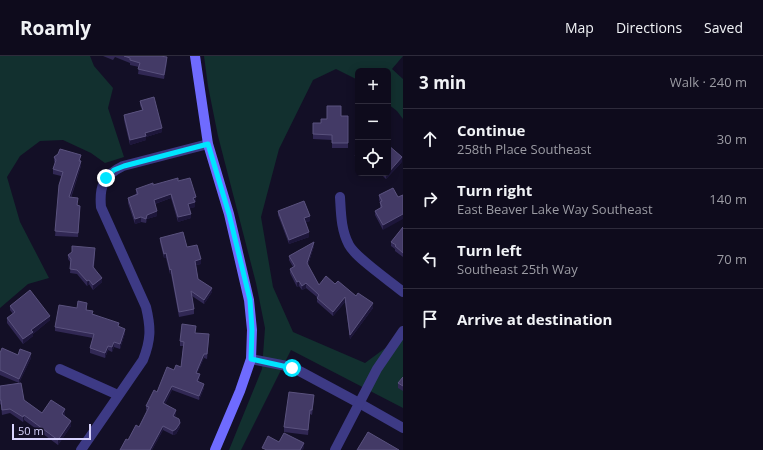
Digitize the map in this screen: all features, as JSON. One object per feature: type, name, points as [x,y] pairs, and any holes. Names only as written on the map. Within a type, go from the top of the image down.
[{"type":"street","points":[[195,56],[208,144],[229,214],[250,300],[252,330],[251,359],[240,391],[215,450]]},
{"type":"street","points":[[81,450],[143,360],[149,346],[149,320],[146,307],[102,207],[100,196],[102,187],[106,178],[114,170],[208,144]]},
{"type":"street","points":[[340,197],[342,222],[350,247],[358,256],[403,292]]},
{"type":"street","points":[[334,450],[377,369],[403,331]]},
{"type":"street","points":[[251,359],[292,368],[403,428]]},
{"type":"street","points":[[60,369],[118,395]]},
{"type":"green space","points":[[0,56],[90,56],[94,66],[113,88],[108,108],[124,157],[105,163],[91,153],[63,140],[40,141],[20,156],[7,177],[20,222],[49,278],[28,284],[0,308]]},
{"type":"green space","points":[[204,56],[403,56],[392,69],[403,79],[403,119],[391,106],[391,68],[355,68],[355,78],[336,69],[313,80],[279,149],[261,217],[273,287],[293,332],[365,363],[403,335],[403,408],[291,350],[241,450],[229,450],[262,369],[265,328],[256,283],[218,136],[208,86]]},
{"type":"building","points":[[124,56],[167,57],[164,75],[138,69],[140,63],[130,60],[130,58]]},
{"type":"building","points":[[154,97],[162,128],[145,133],[146,136],[130,140],[124,115],[143,110],[140,101]]},
{"type":"building","points":[[327,106],[341,106],[341,116],[348,116],[348,143],[332,143],[332,135],[313,134],[313,123],[321,123],[321,119],[327,119]]},
{"type":"building","points":[[391,148],[402,157],[391,170]]},
{"type":"building","points":[[60,149],[81,155],[79,161],[81,161],[69,197],[78,198],[77,205],[80,206],[78,233],[55,231],[59,185],[63,172],[53,169],[56,160],[54,157],[58,154]]},
{"type":"building","points":[[178,178],[178,181],[190,178],[196,197],[193,198],[195,202],[188,204],[191,214],[178,217],[171,194],[154,200],[157,211],[147,215],[146,219],[141,217],[135,219],[128,198],[138,194],[136,189],[153,183],[153,185]]},
{"type":"building","points":[[393,188],[398,197],[403,195],[403,214],[383,225],[375,211],[382,207],[380,202],[382,201],[379,195]]},
{"type":"building","points":[[304,201],[310,216],[304,218],[309,232],[289,240],[278,211]]},
{"type":"building","points":[[403,227],[403,253],[391,242]]},
{"type":"building","points":[[183,232],[187,247],[197,245],[201,259],[195,261],[198,279],[212,288],[204,300],[191,291],[194,309],[179,312],[171,269],[170,270],[166,253],[164,254],[160,238]]},
{"type":"building","points":[[314,242],[307,263],[319,285],[326,276],[335,284],[338,281],[356,296],[358,293],[373,303],[350,335],[345,297],[333,312],[317,298],[319,295],[306,283],[302,286],[299,281],[297,282],[290,269],[295,266],[289,256]]},
{"type":"building","points":[[72,246],[95,248],[93,267],[102,278],[93,285],[77,270],[70,269],[71,259],[68,255],[72,252]]},
{"type":"building","points":[[30,290],[50,316],[31,330],[33,332],[23,339],[7,318],[15,312],[10,306]]},
{"type":"building","points":[[78,301],[87,303],[86,310],[93,311],[92,314],[119,323],[118,326],[125,329],[120,344],[114,342],[112,347],[108,346],[105,353],[90,348],[94,334],[55,327],[59,305],[77,308]]},
{"type":"building","points":[[182,324],[196,326],[195,333],[209,334],[207,354],[204,354],[196,373],[200,374],[197,381],[204,384],[199,396],[172,386],[163,403],[176,410],[173,416],[179,419],[180,423],[176,429],[173,431],[163,426],[150,450],[120,450],[126,439],[128,440],[136,425],[139,427],[149,407],[146,406],[154,390],[157,392],[167,367],[174,370],[176,365],[181,367],[184,342],[180,341]]},
{"type":"building","points":[[2,348],[18,355],[20,349],[31,353],[19,379],[0,370],[0,353]]},
{"type":"building","points":[[403,377],[403,386],[398,383]]},
{"type":"building","points":[[21,383],[24,400],[42,413],[51,400],[65,409],[62,414],[71,421],[58,440],[24,415],[23,417],[10,409],[2,410],[0,386]]},
{"type":"building","points":[[289,392],[314,395],[312,410],[310,410],[308,430],[284,427]]},
{"type":"building","points":[[368,432],[399,450],[357,450]]},
{"type":"building","points":[[284,433],[304,443],[300,450],[267,450],[262,448],[268,436],[279,442]]},
{"type":"route","points":[[106,178],[114,170],[124,166],[208,144],[229,214],[250,300],[252,330],[251,359],[280,364],[292,368]]}]
